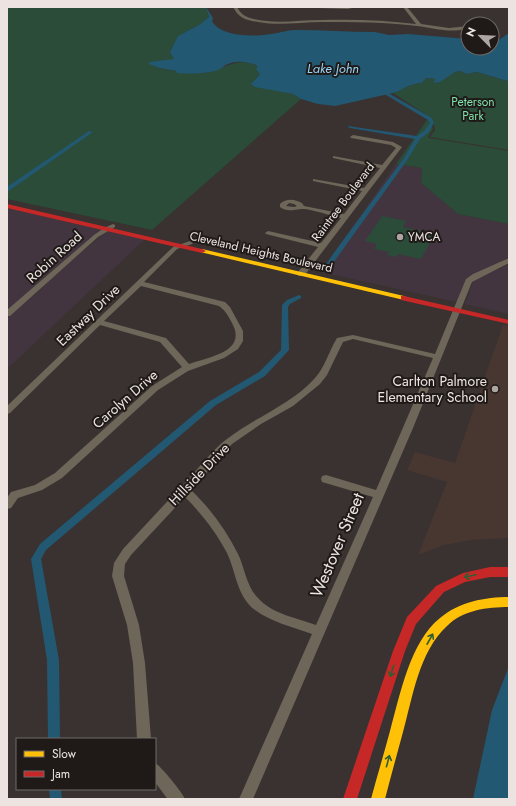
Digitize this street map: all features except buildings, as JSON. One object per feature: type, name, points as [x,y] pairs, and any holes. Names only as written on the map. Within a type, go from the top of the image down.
[{"type":"main road","name":"Cleveland Heights Boulevard","points":[[7,202],[28,209]]},
{"type":"main road","name":"Cleveland Heights Boulevard","points":[[7,206],[28,209],[110,227],[459,308],[509,322]]},
{"type":"main road","name":"Cleveland Heights Boulevard","points":[[459,308],[509,316]]},
{"type":"main road","points":[[350,799],[399,651],[411,622],[418,612],[440,589],[463,578],[490,572],[509,572]]},
{"type":"main road","points":[[378,799],[416,664],[437,627],[453,615],[477,605],[500,601],[509,602]]},
{"type":"street","points":[[235,7],[237,12],[254,21],[266,22],[294,18],[419,24],[460,29]]},
{"type":"street","points":[[294,18],[288,7],[354,7]]},
{"type":"street","points":[[405,7],[419,24]]},
{"type":"street","name":"Raintree Boulevard","points":[[303,272],[398,147],[394,144],[353,137]]},
{"type":"street","points":[[335,158],[384,167]]},
{"type":"street","points":[[315,180],[366,190]]},
{"type":"street","points":[[301,207],[346,217]]},
{"type":"street","name":"Robin Road","points":[[10,312],[36,290],[48,277],[110,227]]},
{"type":"street","points":[[268,233],[324,246]]},
{"type":"street","name":"Eastway Drive","points":[[7,411],[175,248],[186,245]]},
{"type":"street","name":"Westover Street","points":[[246,799],[470,281],[473,278],[509,260]]},
{"type":"street","name":"Carolyn Drive","points":[[7,505],[11,494],[28,492],[53,480],[155,388],[188,368],[221,357],[237,346],[240,340],[240,334],[226,307],[218,302],[139,283]]},
{"type":"street","points":[[98,322],[163,340],[188,368]]},
{"type":"street","name":"Hillside Drive","points":[[144,738],[139,663],[133,625],[119,581],[118,569],[127,552],[221,449],[237,435],[290,404],[307,391],[323,375],[338,344],[343,339],[353,337],[364,339],[438,357]]},
{"type":"street","points":[[326,479],[378,495]]},
{"type":"street","points":[[183,489],[199,505],[218,528],[232,554],[248,594],[255,603],[274,614],[319,631]]},
{"type":"street","points":[[156,771],[178,799]]},
{"type":"shaded area","points":[[396,164],[422,168],[421,183],[458,214],[509,224],[509,257],[494,266],[473,274],[457,302],[321,272]]},
{"type":"shaded area","points":[[7,208],[102,230],[45,276],[33,290],[7,310]]},
{"type":"shaded area","points":[[107,231],[145,239],[7,369],[7,318],[39,291],[52,277]]},
{"type":"shaded area","points":[[509,264],[509,314],[465,304],[473,282]]},
{"type":"shaded area","name":"Carlton Palmore Elementary School","points":[[503,325],[509,326],[509,538],[471,540],[444,545],[418,555],[447,482],[407,470],[415,452],[455,463]]},
{"type":"green space","points":[[7,7],[206,7],[209,17],[199,25],[178,36],[170,52],[174,59],[164,61],[160,68],[186,73],[203,73],[236,63],[251,63],[259,66],[260,74],[255,79],[275,90],[293,94],[301,99],[152,230],[7,199]]},
{"type":"green space","name":"Peterson Park","points":[[462,71],[466,74],[477,72],[506,81],[509,79],[509,150],[430,137],[435,130],[433,119],[393,93],[422,83],[426,78],[436,79],[437,83],[455,72]]},
{"type":"green space","points":[[429,117],[433,129],[428,137],[429,138],[509,151],[509,224],[458,214],[421,183],[422,168],[396,164]]},
{"type":"green space","name":"YMCA","points":[[382,216],[406,221],[403,227],[435,234],[421,259],[398,254],[396,257],[387,255],[389,252],[374,249],[377,244],[365,241]]},
{"type":"water","name":"Lake John","points":[[206,7],[213,18],[212,21],[216,26],[222,30],[239,35],[264,35],[295,30],[375,32],[389,35],[408,34],[460,38],[460,56],[500,56],[500,39],[509,33],[509,79],[507,81],[477,72],[466,74],[461,71],[455,72],[440,82],[433,83],[436,79],[426,78],[422,83],[393,93],[335,106],[318,104],[301,99],[293,94],[255,87],[251,84],[260,74],[256,69],[258,66],[251,63],[232,63],[220,69],[206,73],[191,74],[177,73],[176,71],[149,64],[149,62],[174,59],[170,52],[178,36],[199,25],[209,17]]},
{"type":"water","points":[[509,666],[509,799],[473,799],[492,710]]},
{"type":"waterway","points":[[388,94],[430,119],[432,123],[426,132],[418,138]]},
{"type":"waterway","points":[[350,127],[418,138]]},
{"type":"waterway","points":[[7,190],[91,132]]},
{"type":"waterway","points":[[326,269],[406,158],[418,138]]},
{"type":"waterway","points":[[54,738],[53,660],[36,559],[43,547],[213,403],[262,374],[285,350],[284,307],[290,301],[299,297]]},
{"type":"waterway","points":[[55,790],[56,799]]},
{"type":"traffic: slow","points":[[202,251],[404,298]]},
{"type":"traffic: slow","points":[[378,799],[411,681],[421,654],[434,631],[443,622],[457,612],[483,604],[509,602]]},
{"type":"traffic: jam","points":[[7,206],[202,251]]},
{"type":"traffic: jam","points":[[404,298],[509,322]]},
{"type":"traffic: jam","points":[[350,799],[399,651],[411,621],[440,589],[463,578],[490,572],[509,572]]},
{"type":"place","name":"YMCA","points":[[400,237]]},
{"type":"place","name":"Carlton Palmore Elementary School","points":[[495,389]]}]
